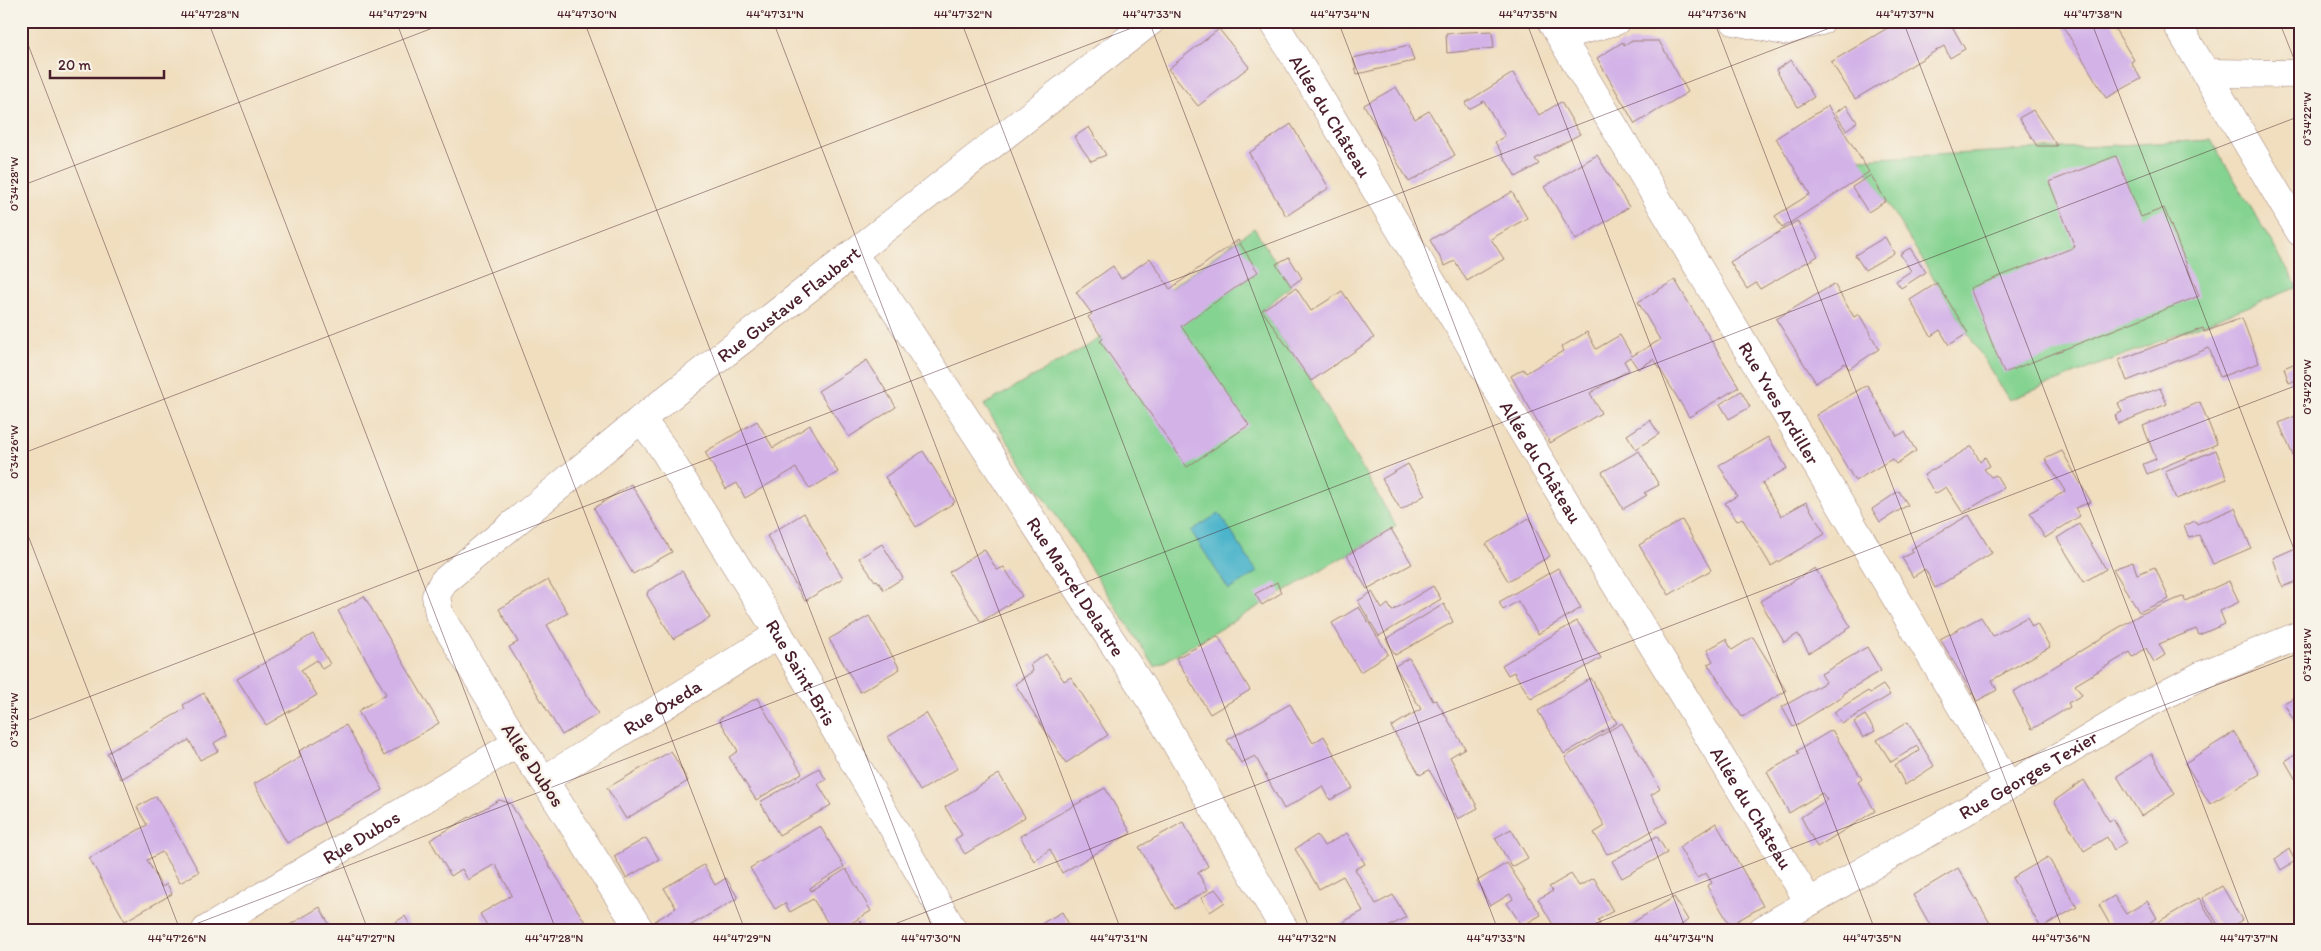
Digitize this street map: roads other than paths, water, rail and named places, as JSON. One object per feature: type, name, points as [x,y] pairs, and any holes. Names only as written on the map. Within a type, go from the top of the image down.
[{"type":"street","name":"Rue Gustave Flaubert","points":[[436,596],[443,582],[641,419],[1151,21]]},
{"type":"street","name":"Allée du Château","points":[[1273,21],[1809,902]]},
{"type":"street","points":[[1556,29],[1616,21]]},
{"type":"street","points":[[1734,21],[1784,31],[1821,21]]},
{"type":"street","points":[[2174,21],[2300,232]]},
{"type":"street","name":"Rue Yves Ardiller","points":[[1556,29],[2008,785]]},
{"type":"street","points":[[2206,73],[2300,74]]},
{"type":"street","name":"Rue Marcel Delattre","points":[[852,254],[889,301],[1153,704],[1285,930]]},
{"type":"street","name":"Rue Saint-Bris","points":[[641,419],[662,447],[778,634],[954,930]]},
{"type":"street","name":"Allée Dubos","points":[[436,596],[439,614],[517,743],[544,780],[640,930]]},
{"type":"street","name":"Rue Oxeda","points":[[544,780],[778,634]]},
{"type":"street","name":"Rue Georges Texier","points":[[1762,930],[2136,710],[2200,676],[2300,635]]},
{"type":"street","name":"Rue Dubos","points":[[206,930],[517,743]]},
{"type":"water","points":[[1219,513],[1257,572],[1229,590],[1191,531]]}]
